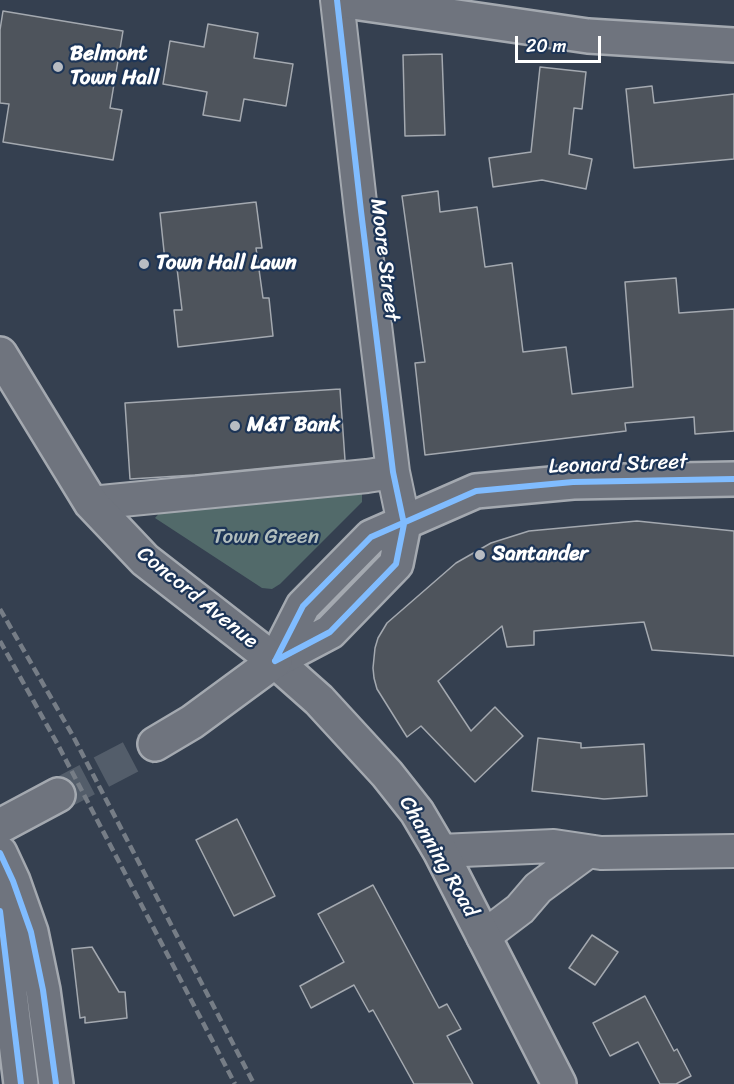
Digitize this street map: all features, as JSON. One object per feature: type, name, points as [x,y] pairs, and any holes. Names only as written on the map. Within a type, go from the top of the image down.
[{"type":"main road","points":[[338,0],[588,36],[734,45]]},
{"type":"main road","name":"Concord Avenue","points":[[0,354],[92,503],[145,560],[275,661],[192,722],[155,744]]},
{"type":"main road","name":"Leonard Street","points":[[404,524],[476,491],[573,482],[734,479]]},
{"type":"main road","points":[[275,661],[330,632],[396,564],[404,524]]},
{"type":"main road","name":"Channing Road","points":[[275,661],[307,687],[387,774],[417,812],[440,851],[559,1084]]},
{"type":"main road","points":[[0,826],[57,795]]},
{"type":"main road","points":[[0,853],[32,932],[43,990],[56,1084]]},
{"type":"main road","points":[[0,911],[21,1084]]},
{"type":"street","name":"Moore Street","points":[[338,0],[393,472],[404,524]]},
{"type":"street","points":[[92,503],[393,472]]},
{"type":"street","points":[[440,851],[554,846],[587,852],[726,851]]},
{"type":"street","points":[[483,938],[516,912],[538,888],[587,852]]},
{"type":"green space","name":"Town Green","points":[[362,489],[362,502],[280,584],[272,589],[262,588],[155,518],[163,509]]},
{"type":"building","name":"Belmont Town Hall","points":[[3,11],[123,31],[110,108],[122,110],[113,160],[3,142],[9,104],[0,103],[0,30]]},
{"type":"building","points":[[208,24],[258,33],[254,58],[293,64],[286,106],[244,99],[240,121],[203,115],[207,92],[163,84],[170,41],[204,47]]},
{"type":"building","points":[[442,54],[445,135],[405,136],[403,55]]},
{"type":"building","points":[[540,67],[586,72],[582,109],[574,108],[569,154],[592,159],[586,189],[542,180],[493,187],[489,158],[531,152]]},
{"type":"building","points":[[652,86],[654,103],[734,94],[734,159],[634,168],[626,89]]},
{"type":"building","points":[[438,191],[440,212],[477,207],[485,267],[512,263],[523,352],[566,347],[572,394],[633,387],[625,282],[676,278],[679,313],[734,309],[734,431],[695,434],[694,417],[625,423],[626,431],[425,455],[415,363],[425,362],[402,196]]},
{"type":"building","points":[[256,202],[262,248],[256,248],[263,298],[269,298],[273,336],[178,347],[174,310],[182,310],[176,260],[165,261],[160,213]]},
{"type":"building","name":"M&T Bank","points":[[340,389],[345,460],[130,479],[125,403]]},
{"type":"building","points":[[637,521],[734,531],[734,656],[652,650],[644,622],[534,631],[534,645],[507,647],[502,626],[438,681],[471,731],[495,707],[523,736],[475,782],[421,726],[407,737],[377,689],[374,678],[375,648],[387,623],[456,563],[491,543],[529,531]]},
{"type":"building","points":[[538,738],[581,743],[581,748],[644,744],[647,796],[604,799],[532,791]]},
{"type":"building","points":[[237,819],[275,896],[234,916],[196,840]]},
{"type":"building","points":[[373,885],[439,1008],[447,1004],[461,1029],[447,1036],[473,1084],[414,1084],[373,1010],[369,1012],[354,985],[311,1008],[300,986],[344,962],[318,914]]},
{"type":"building","points":[[592,935],[618,952],[595,985],[569,968]]},
{"type":"building","points":[[92,947],[119,992],[125,992],[127,1018],[85,1023],[85,1017],[80,1018],[72,949]]},
{"type":"building","points":[[645,996],[674,1051],[677,1049],[691,1076],[676,1084],[660,1084],[638,1042],[610,1056],[593,1023]]},
{"type":"tunnel","points":[[58,795],[155,744]]},
{"type":"railway","points":[[0,609],[73,736],[254,1084]]},
{"type":"railway","points":[[0,641],[58,745],[235,1084]]},
{"type":"cycle path","points":[[275,661],[330,632],[396,564],[404,524],[393,472],[337,0]]},
{"type":"cycle path","points":[[275,661],[303,606],[371,537],[476,491],[573,482],[734,479]]},
{"type":"cycle path","points":[[0,853],[13,881],[31,932],[43,990],[56,1084]]},
{"type":"cycle path","points":[[0,911],[21,1084]]},
{"type":"place","name":"Belmont Town Hall","points":[[58,67]]},
{"type":"place","name":"Town Hall Lawn","points":[[144,264]]},
{"type":"place","name":"M&T Bank","points":[[235,426]]},
{"type":"place","name":"Santander","points":[[480,555]]}]
